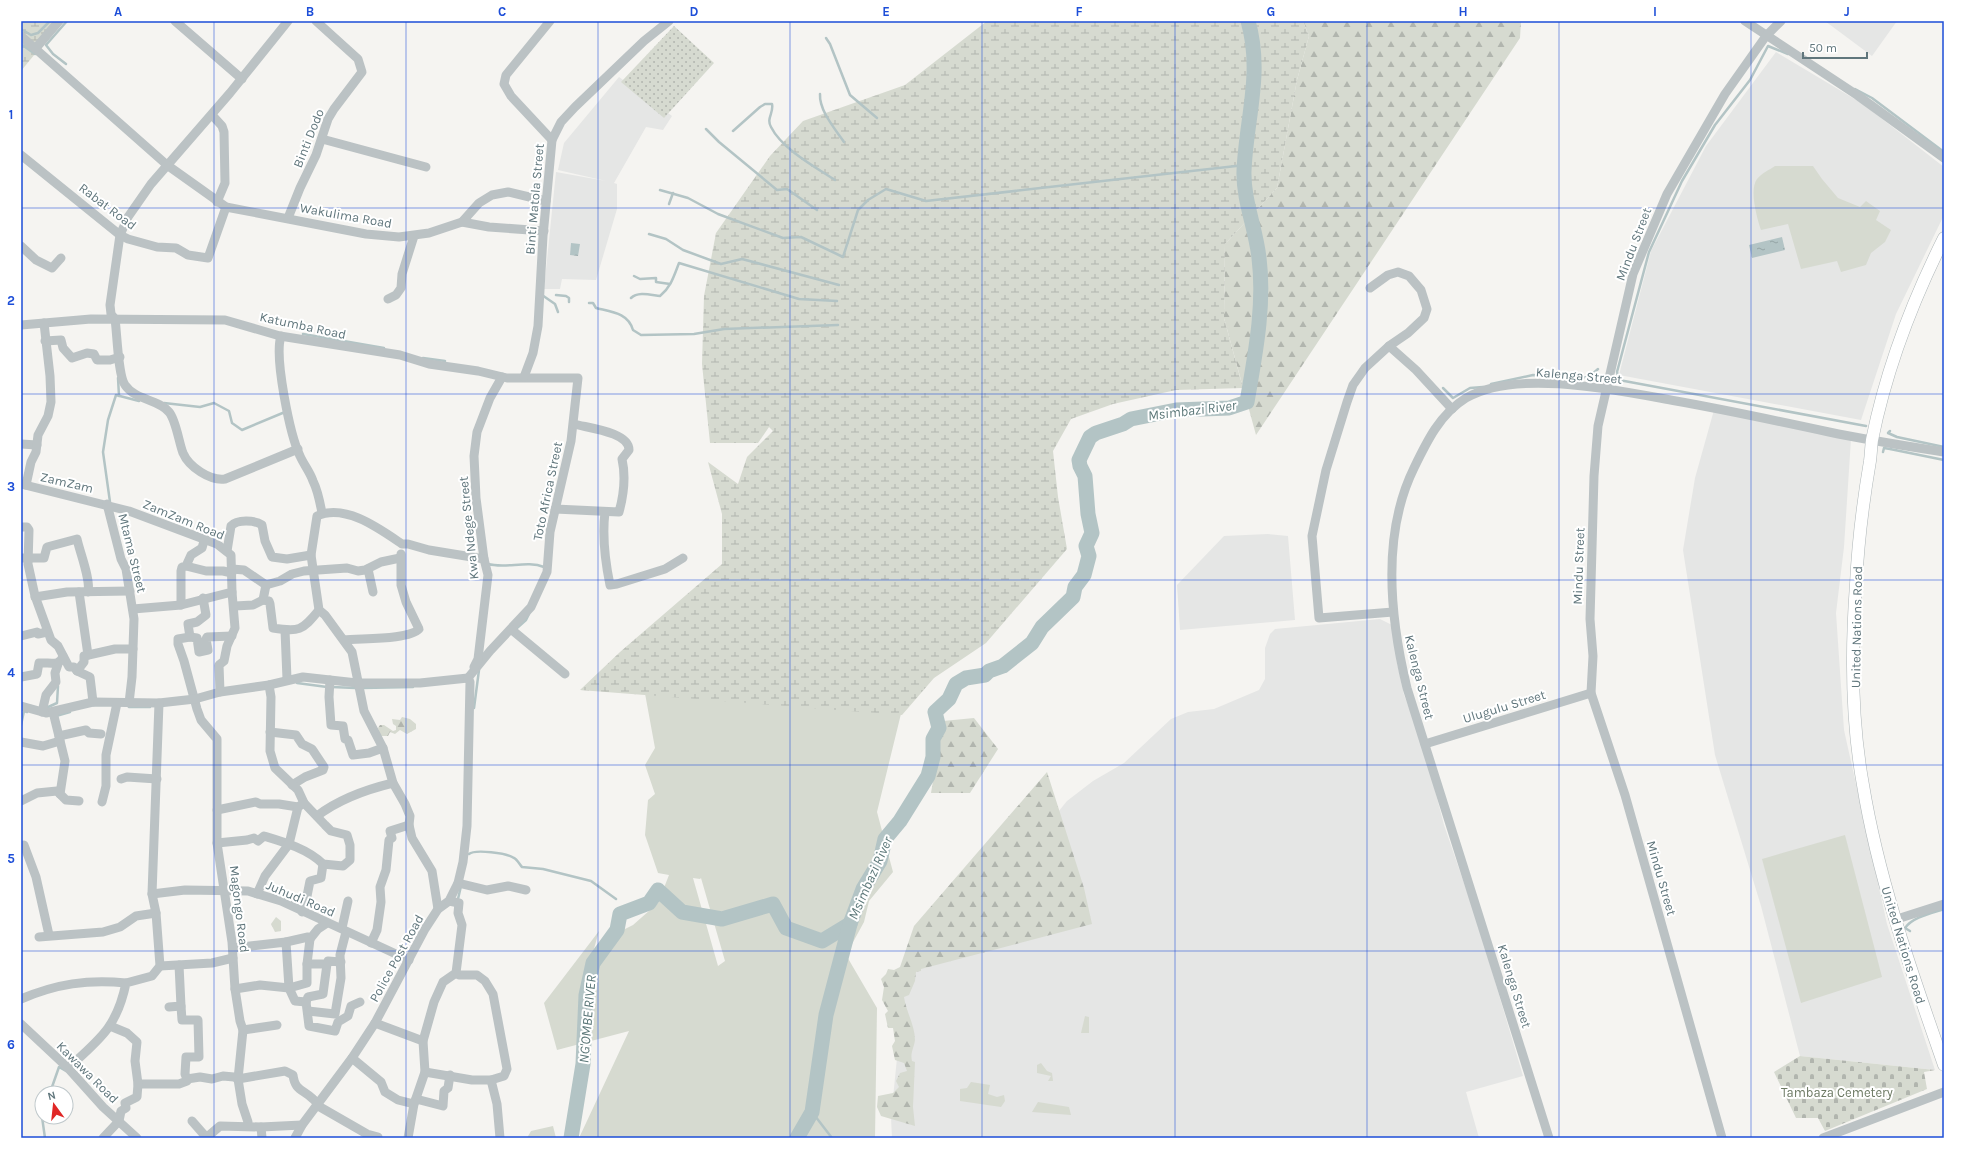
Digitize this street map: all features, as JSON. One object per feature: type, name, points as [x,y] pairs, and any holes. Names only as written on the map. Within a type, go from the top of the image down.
[{"type":"street","points":[[36,48],[59,21]]},
{"type":"street","points":[[175,21],[242,79]]},
{"type":"street","points":[[288,21],[242,79],[139,200],[128,217],[120,235],[111,287],[113,315],[120,357],[120,371],[124,385],[129,390],[155,402],[171,414],[185,459],[195,468],[219,480],[232,477],[298,449]]},
{"type":"street","name":"Binti Dodo","points":[[288,218],[300,188],[316,155],[328,119],[334,108],[362,72],[358,59],[316,21]]},
{"type":"street","points":[[550,21],[503,79],[505,88],[511,96],[552,140]]},
{"type":"street","name":"Binti Matola Street","points":[[524,377],[533,353],[538,326],[546,201],[552,140],[561,122],[570,112],[644,41],[668,21]]},
{"type":"street","points":[[1745,21],[1857,95],[1944,158]]},
{"type":"street","name":"Mindu Street","points":[[1722,1138],[1625,795],[1591,693],[1593,656],[1590,619],[1594,476],[1598,426],[1605,388],[1633,274],[1666,194],[1725,94],[1766,36],[1780,21]]},
{"type":"street","name":"Wakulima Road","points":[[21,36],[168,165],[217,202],[226,207],[376,236],[414,236],[462,222],[489,227],[544,231]]},
{"type":"street","points":[[212,115],[222,126],[224,132],[225,183],[217,202]]},
{"type":"street","points":[[322,139],[426,167]]},
{"type":"street","name":"Rabat Road","points":[[21,154],[120,235],[157,247],[176,248],[188,255],[208,258],[226,207]]},
{"type":"street","points":[[462,222],[479,204],[492,195],[508,192],[546,201]]},
{"type":"street","points":[[388,299],[396,295],[401,288],[402,274],[414,236]]},
{"type":"street","name":"United Nations Road","points":[[1944,238],[1906,324],[1888,379],[1872,441],[1863,497],[1852,655],[1856,735],[1862,784],[1870,826],[1894,920],[1944,1065]]},
{"type":"street","points":[[21,246],[38,261],[52,268],[61,258]]},
{"type":"street","points":[[1370,288],[1388,275],[1398,272],[1409,276],[1416,282],[1425,298],[1426,309],[1424,318],[1408,333],[1389,346],[1365,368],[1353,385],[1333,445],[1312,536],[1318,618],[1393,612]]},
{"type":"street","name":"Katumba Road","points":[[21,325],[113,315],[226,320],[281,336],[400,356],[429,364],[478,371],[502,377],[578,378]]},
{"type":"street","points":[[24,485],[37,445],[38,435],[48,416],[51,402],[50,376],[44,323]]},
{"type":"street","points":[[281,336],[278,345],[279,364],[298,449],[313,479],[322,513]]},
{"type":"street","points":[[45,341],[61,340],[63,348],[72,358],[87,353],[94,354],[97,360],[110,360],[120,357]]},
{"type":"street","points":[[1389,346],[1416,370],[1452,409]]},
{"type":"street","name":"Kwa Ndege Street","points":[[468,678],[478,659],[488,576],[484,558],[476,498],[474,456],[477,432],[490,398],[502,377]]},
{"type":"street","name":"Toto Africa Street","points":[[468,678],[490,651],[512,630],[531,607],[547,572],[550,532],[574,424],[578,378]]},
{"type":"street","name":"Kalenga Street","points":[[1549,1138],[1407,688],[1398,651],[1393,612],[1392,570],[1400,502],[1410,476],[1429,438],[1446,414],[1467,398],[1486,390],[1513,385],[1547,383],[1605,388],[1732,411],[1872,441],[1944,452]]},
{"type":"street","points":[[555,509],[619,512],[624,483],[622,458],[629,450],[628,442],[618,435],[574,424]]},
{"type":"street","points":[[21,444],[37,445]]},
{"type":"street","name":"ZamZam","points":[[24,485],[108,504]]},
{"type":"street","name":"ZamZam Road","points":[[108,504],[204,541],[217,544],[227,551],[233,558],[232,592],[235,606],[235,628],[227,646],[224,661],[219,665],[220,692]]},
{"type":"street","name":"Mtama Street","points":[[108,504],[121,559],[126,569],[134,619],[132,677],[128,703]]},
{"type":"street","points":[[605,512],[603,529],[606,566],[610,584],[617,584],[665,568],[683,558]]},
{"type":"street","points":[[438,909],[432,871],[412,838],[409,825],[410,816],[393,783],[383,748],[364,711],[360,688],[357,683],[358,674],[352,652],[319,610],[311,555],[317,516],[322,513],[340,514],[369,521],[402,544],[408,544],[429,550],[484,558]]},
{"type":"street","points":[[227,551],[233,523],[248,522],[262,524],[265,541],[272,557],[287,559],[311,555]]},
{"type":"street","points":[[21,527],[27,527],[29,530],[25,558],[35,597],[48,632],[61,660],[70,667],[74,667],[77,671],[90,677],[93,702]]},
{"type":"street","points":[[25,558],[44,558],[47,548],[77,539],[82,561],[86,568],[83,592],[84,636],[88,655]]},
{"type":"street","points":[[181,605],[180,578],[182,567],[186,566],[191,555],[202,548],[204,541]]},
{"type":"street","points":[[344,640],[392,638],[416,633],[419,629],[406,602],[401,585],[400,558],[402,544]]},
{"type":"street","points":[[266,585],[280,581],[292,574],[312,570],[347,568],[358,571],[368,569],[381,562],[400,558]]},
{"type":"street","points":[[186,566],[206,571],[244,570],[266,585]]},
{"type":"street","points":[[368,569],[372,592]]},
{"type":"street","points":[[263,600],[266,585]]},
{"type":"street","points":[[35,597],[83,592],[130,590]]},
{"type":"street","points":[[132,609],[181,605],[203,598],[232,592]]},
{"type":"street","points":[[203,598],[206,615],[197,622],[188,624],[190,637],[197,638],[199,652],[208,650],[207,637],[232,636]]},
{"type":"street","points":[[235,606],[253,605],[263,600],[269,601],[273,628],[286,630],[300,629],[306,626],[319,610]]},
{"type":"street","points":[[286,630],[287,679]]},
{"type":"street","points":[[512,630],[565,674]]},
{"type":"street","points":[[21,636],[37,632],[38,634],[48,632]]},
{"type":"street","name":"Magongo Road","points":[[190,637],[178,640],[178,644],[202,720],[217,739],[217,843],[233,948],[234,989],[243,1030],[238,1079],[242,1104],[248,1122],[247,1126]]},
{"type":"street","points":[[77,671],[84,662],[84,656],[115,649],[133,649]]},
{"type":"street","points":[[21,677],[38,673],[39,663],[61,660]]},
{"type":"street","points":[[42,712],[46,695],[56,682],[55,673],[61,660]]},
{"type":"street","points":[[21,706],[42,712],[53,712],[93,702],[160,703],[195,699],[220,692],[269,685],[287,679],[302,677],[357,683],[420,683],[468,678]]},
{"type":"street","name":"Police Post Road","points":[[295,1138],[302,1125],[352,1058],[375,1023],[425,929],[438,909],[449,901],[458,883],[463,862],[467,826],[470,682],[468,678]]},
{"type":"street","points":[[330,680],[328,697],[331,725],[343,726],[345,739],[348,740],[352,754],[369,753],[383,748]]},
{"type":"street","points":[[257,894],[265,876],[289,844],[301,805],[298,790],[275,768],[270,751],[271,697],[269,685]]},
{"type":"street","name":"Ulugulu Street","points":[[1425,744],[1591,693]]},
{"type":"street","points":[[102,802],[106,786],[106,755],[116,703]]},
{"type":"street","points":[[21,999],[36,993],[79,982],[102,980],[126,983],[152,976],[160,966],[156,913],[152,894],[160,703]]},
{"type":"street","points":[[53,712],[65,761],[60,794]]},
{"type":"street","points":[[21,742],[43,746],[59,738],[86,730],[89,733],[101,734]]},
{"type":"street","points":[[270,732],[296,735],[302,744],[312,748],[324,767],[323,770],[305,777],[292,785]]},
{"type":"street","points":[[121,779],[127,776],[157,779]]},
{"type":"street","points":[[317,816],[328,808],[381,786],[393,783]]},
{"type":"street","points":[[21,801],[37,793],[56,791],[66,800],[79,801]]},
{"type":"street","points":[[217,810],[256,802],[260,804],[301,805],[317,816],[332,831],[347,835],[350,845],[350,860],[348,864],[343,866],[323,864],[318,859],[289,844],[264,836],[258,842],[254,838],[217,843]]},
{"type":"street","points":[[372,943],[377,930],[381,902],[380,887],[386,870],[389,840],[392,838],[390,832],[409,825]]},
{"type":"street","points":[[24,845],[36,877],[49,935]]},
{"type":"street","points":[[302,912],[306,902],[310,881],[321,878],[323,864]]},
{"type":"street","points":[[458,883],[488,890],[508,886],[526,890]]},
{"type":"street","name":"Juhudi Road","points":[[152,894],[185,890],[248,891],[281,901],[327,924],[344,930],[409,960]]},
{"type":"street","points":[[286,942],[289,988],[292,998],[295,1001],[307,1006],[335,1014],[341,978],[340,955],[348,901]]},
{"type":"street","points":[[408,1138],[415,1102],[425,1072],[423,1041],[434,1002],[443,982],[456,973],[462,925],[458,913],[459,902],[449,901]]},
{"type":"street","points":[[1894,920],[1944,904]]},
{"type":"street","points":[[39,937],[49,935],[103,932],[120,927],[136,916],[156,913]]},
{"type":"street","points":[[234,989],[260,985],[289,988],[307,983],[307,964],[310,939],[318,929],[327,924]]},
{"type":"street","points":[[233,948],[308,938],[310,939]]},
{"type":"street","points":[[160,966],[212,963],[233,958]]},
{"type":"street","points":[[341,962],[328,961],[323,994],[308,997],[307,1006],[309,1026],[335,1031],[338,1022],[348,1016],[351,1006],[360,1002]]},
{"type":"street","points":[[307,964],[328,964]]},
{"type":"street","points":[[179,965],[182,1020],[198,1020],[199,1056],[186,1057],[185,1074],[187,1079]]},
{"type":"street","points":[[425,1072],[450,1075],[472,1080],[491,1080],[504,1076],[507,1069],[493,994],[485,981],[477,975],[459,975],[456,973]]},
{"type":"street","points":[[68,1068],[101,1038],[110,1026],[122,1004],[126,983]]},
{"type":"street","points":[[169,1008],[181,1006]]},
{"type":"street","points":[[375,1023],[423,1041]]},
{"type":"street","name":"Kawawa Road","points":[[21,1024],[68,1068],[104,1107],[137,1138]]},
{"type":"street","points":[[243,1030],[277,1025]]},
{"type":"street","points":[[103,1138],[119,1120],[121,1111],[126,1108],[125,1103],[138,1097],[135,1061],[137,1042],[127,1033],[110,1026]]},
{"type":"street","points":[[352,1058],[382,1082],[385,1092],[398,1100],[443,1106],[444,1091],[448,1088],[450,1075]]},
{"type":"street","points":[[138,1084],[179,1084],[187,1082],[187,1079],[200,1077],[212,1079],[223,1076],[238,1079],[285,1071],[293,1074],[294,1083],[299,1090],[314,1100],[317,1104],[367,1134],[378,1137]]},
{"type":"street","points":[[491,1080],[497,1104],[500,1138]]},
{"type":"street","points":[[1823,1138],[1944,1092]]},
{"type":"street","points":[[192,1121],[206,1138],[220,1126],[261,1127],[302,1125]]},
{"type":"street","points":[[261,1127],[262,1138]]},
{"type":"shaded area","points":[[1825,21],[1897,21],[1872,56]]},
{"type":"shaded area","points":[[1776,52],[1863,104],[1944,167],[1944,215],[1896,314],[1861,420],[1619,375],[1651,251],[1706,146]]},
{"type":"shaded area","points":[[619,77],[672,116],[663,130],[646,127],[614,183],[617,184],[617,209],[596,280],[562,279],[560,289],[544,289],[556,172],[606,181],[558,170],[564,143]]},
{"type":"shaded area","points":[[1714,410],[1851,439],[1844,547],[1836,613],[1844,730],[1887,924],[1935,1070],[1800,1056],[1761,906],[1715,755],[1683,550],[1695,478]]},
{"type":"shaded area","points":[[1268,534],[1288,536],[1295,620],[1180,630],[1177,585],[1224,536]]},
{"type":"shaded area","points":[[1380,619],[1394,626],[1397,663],[1404,695],[1423,744],[1444,825],[1478,924],[1523,1076],[1466,1092],[1479,1138],[892,1138],[891,1118],[897,1058],[898,991],[1028,849],[1067,801],[1093,781],[1124,763],[1171,719],[1188,712],[1214,709],[1259,690],[1265,679],[1265,648],[1270,634],[1275,629]]},
{"type":"green space","points":[[21,21],[62,21],[21,71]]},
{"type":"green space","points":[[987,21],[1303,21],[1309,36],[1297,80],[1277,188],[1225,244],[1224,318],[1243,388],[1176,390],[1113,404],[1071,419],[1053,451],[1058,497],[1067,549],[986,643],[934,678],[902,715],[580,690],[620,652],[722,564],[722,514],[708,462],[738,484],[747,457],[773,431],[769,427],[758,443],[710,443],[702,364],[704,296],[716,233],[770,156],[803,121],[905,85]]},
{"type":"green space","points":[[1303,21],[1521,21],[1520,38],[1256,435],[1224,318],[1225,244],[1277,188],[1297,80],[1309,36]]},
{"type":"green space","points":[[674,26],[714,63],[664,118],[621,82]]},
{"type":"green space","points":[[1775,166],[1813,166],[1838,198],[1860,207],[1866,201],[1880,211],[1876,220],[1891,230],[1885,242],[1871,253],[1866,265],[1841,272],[1837,261],[1801,269],[1788,224],[1761,230],[1754,204],[1755,184],[1761,175]]},
{"type":"green space","points":[[910,677],[877,812],[893,872],[869,901],[864,922],[846,955],[877,1008],[875,1138],[579,1138],[629,1031],[557,1050],[544,1003],[599,931],[592,956],[603,940],[633,925],[658,903],[669,875],[658,873],[645,835],[648,800],[655,794],[645,765],[655,748],[644,688]],"holes":[[[693,878],[701,878],[725,961],[718,966]]]},
{"type":"green space","points":[[402,717],[410,719],[416,724],[416,729],[407,734],[400,730],[395,734],[390,732],[388,736],[380,736],[378,728],[380,725],[384,725],[393,731],[396,730],[396,726],[393,724],[392,719],[400,720]]},
{"type":"green space","points":[[974,718],[998,749],[970,793],[931,793],[943,721]]},
{"type":"green space","points":[[1047,772],[1084,888],[1092,924],[921,969],[921,971],[916,972],[915,981],[909,995],[904,997],[915,1035],[911,1055],[912,1061],[915,1062],[913,1107],[915,1126],[881,1116],[877,1107],[878,1096],[893,1093],[899,1087],[896,1081],[900,1073],[907,1071],[904,1063],[895,1060],[892,1046],[895,1041],[893,1028],[888,1028],[885,1014],[888,1011],[882,1000],[884,987],[881,979],[886,974],[888,969],[894,970],[900,967],[914,926]]},
{"type":"green space","points":[[1845,835],[1882,977],[1801,1003],[1762,859]]},
{"type":"green space","points":[[276,917],[281,921],[281,931],[275,932],[271,924]]},
{"type":"green space","points":[[1085,1016],[1089,1017],[1089,1033],[1081,1033]]},
{"type":"green space","name":"Tambaza Cemetery","points":[[1800,1056],[1935,1070],[1924,1072],[1927,1089],[1825,1131],[1818,1118],[1796,1118],[1774,1072]]},
{"type":"green space","points":[[1041,1063],[1047,1071],[1052,1073],[1053,1081],[1048,1081],[1051,1076],[1037,1073],[1037,1065]]},
{"type":"green space","points":[[971,1082],[990,1085],[988,1094],[997,1097],[1004,1095],[1005,1101],[1001,1107],[960,1101],[960,1089],[967,1088]]},
{"type":"green space","points":[[1038,1102],[1069,1107],[1071,1115],[1032,1112]]},
{"type":"green space","points":[[553,1126],[556,1138],[527,1138],[531,1131]]},
{"type":"water","points":[[1782,237],[1785,250],[1752,258],[1749,245]]},
{"type":"water","points":[[571,243],[580,244],[578,256],[570,255]]},
{"type":"waterway","points":[[21,29],[31,35],[38,33],[50,21]]},
{"type":"waterway","points":[[66,64],[53,54],[46,45],[67,21]]},
{"type":"waterway","name":"Msimbazi River","points":[[797,1138],[812,1112],[826,1015],[850,924],[863,889],[880,861],[885,839],[900,821],[928,776],[933,757],[933,739],[939,728],[935,712],[949,699],[956,684],[966,678],[985,675],[989,671],[1003,666],[1032,643],[1042,627],[1073,597],[1075,587],[1084,575],[1089,556],[1086,546],[1092,533],[1088,514],[1085,476],[1079,460],[1090,437],[1096,433],[1123,424],[1131,419],[1176,410],[1229,408],[1247,402],[1258,330],[1261,294],[1259,258],[1244,182],[1245,152],[1254,78],[1254,59],[1248,21]]},
{"type":"waterway","points":[[826,38],[830,44],[850,95],[877,118]]},
{"type":"waterway","points":[[21,44],[35,54]]},
{"type":"waterway","points":[[1788,54],[1768,46],[1750,80],[1715,125],[1682,181],[1649,252],[1617,372],[1619,380],[1866,426]]},
{"type":"waterway","points":[[1855,89],[1872,98],[1944,152]]},
{"type":"waterway","points":[[820,94],[822,107],[844,142]]},
{"type":"waterway","points":[[733,131],[760,107],[765,104],[772,104],[769,121],[776,135],[800,157],[835,180]]},
{"type":"waterway","points":[[706,129],[719,142],[777,190],[787,189],[817,210]]},
{"type":"waterway","points":[[660,190],[688,198],[718,214],[783,238],[801,237],[843,257],[858,210],[868,200],[886,189],[926,201],[1245,165]]},
{"type":"waterway","points":[[669,204],[673,193]]},
{"type":"waterway","points":[[649,234],[666,239],[683,250],[721,264],[742,259],[839,285]]},
{"type":"waterway","points":[[631,298],[641,294],[660,296],[670,285],[679,263],[799,299],[837,301]]},
{"type":"waterway","points":[[634,276],[640,279],[656,278],[656,282],[670,284]]},
{"type":"waterway","points":[[542,295],[555,304],[558,312]]},
{"type":"waterway","points":[[556,295],[566,296],[569,298],[569,302]]},
{"type":"waterway","points":[[589,303],[593,303],[596,308],[619,314],[631,324],[633,330],[641,335],[694,334],[724,329],[838,325]]},
{"type":"waterway","points":[[303,334],[384,348]]},
{"type":"waterway","points":[[423,358],[445,361]]},
{"type":"waterway","points":[[1491,384],[1533,375],[1565,378],[1589,377],[1598,369]]},
{"type":"waterway","points":[[118,378],[119,396]]},
{"type":"waterway","points":[[1443,388],[1453,398],[1470,388],[1483,387]]},
{"type":"waterway","points":[[110,502],[103,452],[108,420],[116,395],[139,401]]},
{"type":"waterway","points":[[164,403],[200,407],[214,403],[229,411],[232,423],[242,430],[285,412]]},
{"type":"waterway","points":[[1890,431],[1888,433],[1897,437],[1944,447]]},
{"type":"waterway","points":[[1883,452],[1884,448],[1944,460]]},
{"type":"waterway","points":[[488,564],[502,566],[531,564],[544,567]]},
{"type":"waterway","points":[[517,628],[526,620],[529,614]]},
{"type":"waterway","points":[[474,708],[479,670]]},
{"type":"waterway","points":[[297,683],[327,687]]},
{"type":"waterway","points":[[46,708],[57,703],[58,686]]},
{"type":"waterway","points":[[332,687],[355,688]]},
{"type":"waterway","points":[[362,688],[413,687]]},
{"type":"waterway","points":[[129,707],[150,707]]},
{"type":"waterway","points":[[21,725],[24,711],[27,712]]},
{"type":"waterway","points":[[56,716],[70,712]]},
{"type":"waterway","points":[[469,854],[484,852],[510,856],[522,867],[543,869],[591,881],[616,899]]},
{"type":"waterway","points":[[458,899],[461,886]]},
{"type":"waterway","name":"NG'OMBE RIVER","points":[[571,1138],[583,1064],[586,995],[593,963],[617,930],[620,914],[649,903],[658,890],[682,912],[722,919],[773,904],[786,928],[822,941],[850,924]]},
{"type":"waterway","points":[[1910,931],[1905,928],[1912,921],[1944,909]]},
{"type":"waterway","points":[[53,1085],[59,1067],[66,1071]]},
{"type":"waterway","points":[[812,1112],[832,1138]]},
{"type":"waterway","points":[[43,1125],[45,1138]]}]
